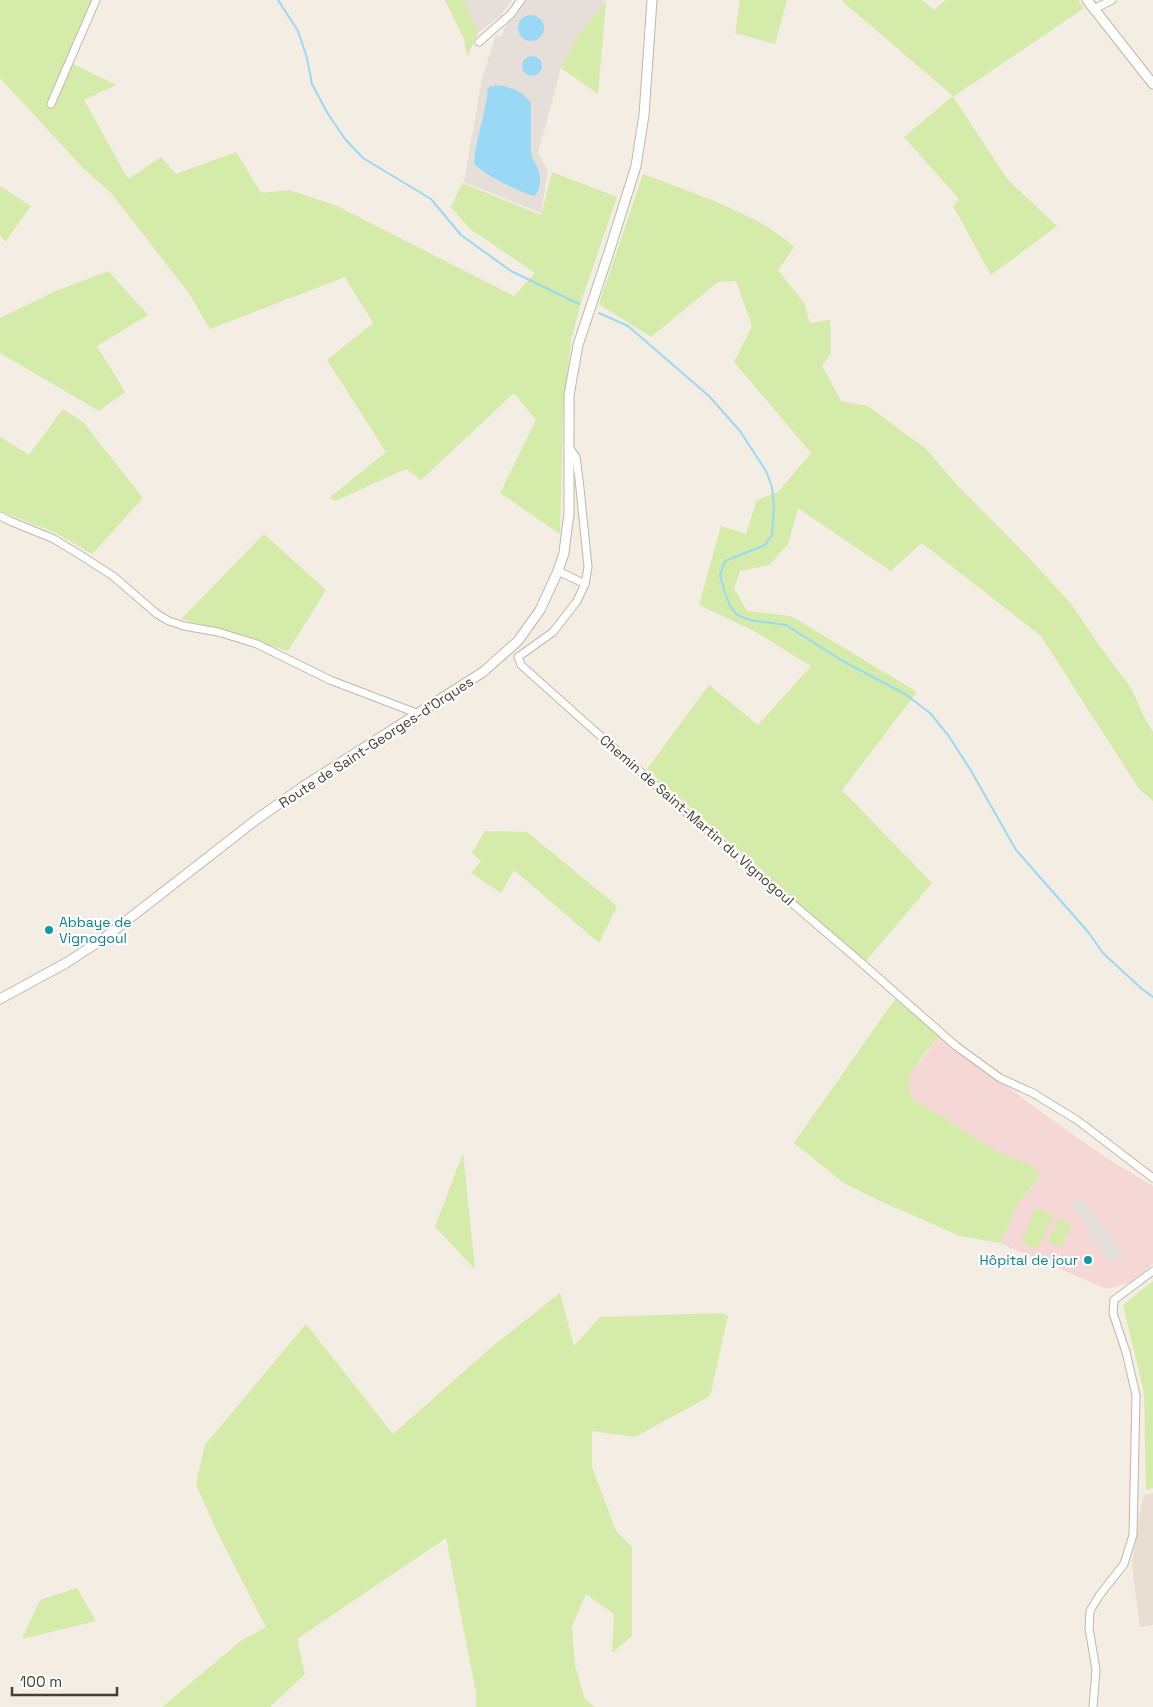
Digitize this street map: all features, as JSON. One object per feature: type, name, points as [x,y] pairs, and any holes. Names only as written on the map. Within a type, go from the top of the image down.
[{"type":"street","points":[[51,104],[96,0]]},
{"type":"street","points":[[479,42],[511,14],[521,0]]},
{"type":"street","name":"Route de Saint-Georges-d'Orques","points":[[0,999],[66,963],[103,939],[304,786],[483,672],[518,640],[540,610],[558,571],[564,552],[569,514],[569,396],[572,372],[578,345],[636,166],[644,115],[652,0]]},
{"type":"street","points":[[1087,0],[1153,84]]},
{"type":"street","points":[[1094,9],[1112,0]]},
{"type":"street","name":"Chemin de Saint-Martin du Vignogoul","points":[[568,446],[576,457],[579,479],[588,567],[585,584],[577,601],[553,632],[518,657],[521,665],[690,816],[956,1046],[1000,1078],[1035,1094],[1077,1120],[1153,1178]]},
{"type":"street","points":[[0,516],[10,522],[54,539],[85,558],[113,576],[157,614],[169,621],[218,632],[257,644],[330,680],[419,714]]},
{"type":"street","points":[[558,571],[585,584]]},
{"type":"street","points":[[1094,1707],[1096,1670],[1089,1628],[1090,1611],[1124,1564],[1133,1535],[1136,1394],[1126,1352],[1113,1313],[1114,1300],[1153,1271]]},
{"type":"shaded area","points":[[464,0],[512,0],[500,16],[478,33]]},
{"type":"shaded area","points":[[524,0],[602,0],[606,2],[579,34],[561,68],[538,153],[548,171],[541,213],[464,182],[482,78],[496,35],[502,36],[504,29]]},
{"type":"shaded area","points":[[939,1036],[1105,1157],[1153,1186],[1153,1264],[1129,1283],[1107,1289],[1000,1243],[1017,1206],[1040,1176],[1034,1172],[1036,1168],[993,1149],[912,1098],[909,1093],[909,1076]]},
{"type":"shaded area","points":[[1079,1198],[1128,1258],[1124,1261],[1119,1256],[1110,1261],[1086,1231],[1089,1228],[1071,1205]]},
{"type":"shaded area","points":[[1153,1493],[1153,1625],[1140,1627],[1132,1566],[1138,1519],[1144,1495]]},
{"type":"green space","points":[[0,0],[92,0],[65,60],[116,85],[84,100],[128,179],[161,157],[176,174],[236,152],[261,193],[289,190],[337,206],[514,296],[535,273],[469,228],[451,207],[462,183],[541,215],[552,172],[617,197],[582,299],[571,340],[563,413],[560,534],[500,493],[536,420],[514,393],[421,480],[406,469],[335,501],[329,498],[386,452],[327,360],[373,323],[345,277],[210,329],[188,292],[112,194],[83,168],[0,78]]},
{"type":"green space","points":[[445,0],[464,0],[478,33],[467,57],[464,39]]},
{"type":"green space","points":[[740,0],[787,0],[775,44],[735,33]]},
{"type":"green space","points":[[841,0],[922,0],[934,10],[946,0],[1078,0],[1084,8],[953,97],[1008,180],[1057,226],[991,275],[953,206],[959,199],[904,137],[953,96]]},
{"type":"green space","points":[[606,2],[598,94],[561,68],[579,34]]},
{"type":"green space","points":[[643,174],[743,214],[779,235],[794,247],[778,270],[804,303],[810,323],[830,320],[831,353],[822,366],[841,401],[868,406],[926,449],[958,486],[1030,559],[1072,605],[1131,688],[1153,732],[1153,801],[1139,789],[1041,636],[922,543],[891,571],[798,508],[788,544],[769,565],[740,571],[734,588],[747,611],[791,616],[917,692],[842,790],[932,883],[865,962],[647,769],[709,685],[758,725],[811,666],[756,632],[699,605],[721,526],[746,534],[757,500],[778,492],[811,453],[734,362],[752,326],[736,281],[718,282],[651,337],[599,304]]},
{"type":"green space","points":[[0,186],[31,206],[5,242],[0,235]]},
{"type":"green space","points":[[108,271],[148,315],[97,346],[125,392],[99,411],[0,353],[0,318],[56,291]]},
{"type":"green space","points":[[63,409],[84,423],[143,498],[92,554],[56,533],[0,511],[0,437],[29,455]]},
{"type":"green space","points":[[264,534],[326,590],[288,651],[181,619]]},
{"type":"green space","points":[[485,831],[527,832],[617,906],[599,943],[514,870],[501,893],[471,873],[481,861],[472,853]]},
{"type":"green space","points":[[895,999],[939,1036],[922,1057],[912,1074],[909,1090],[912,1098],[993,1149],[1036,1168],[1034,1172],[1040,1175],[1017,1206],[1000,1243],[960,1236],[878,1200],[844,1183],[794,1143]]},
{"type":"green space","points":[[463,1153],[475,1269],[435,1227]]},
{"type":"green space","points":[[1036,1208],[1053,1215],[1038,1249],[1021,1242]]},
{"type":"green space","points":[[1058,1219],[1071,1225],[1061,1247],[1048,1242]]},
{"type":"green space","points":[[1153,1281],[1153,1488],[1146,1490],[1144,1393],[1123,1305]]},
{"type":"green space","points":[[560,1293],[574,1346],[600,1317],[722,1313],[728,1316],[710,1396],[635,1437],[592,1431],[592,1467],[616,1531],[632,1547],[632,1636],[612,1653],[614,1614],[586,1594],[572,1627],[575,1666],[585,1699],[595,1707],[476,1707],[476,1693],[446,1538],[297,1639],[305,1674],[270,1707],[162,1707],[242,1640],[266,1627],[218,1534],[196,1484],[205,1445],[306,1324],[393,1434],[494,1345]]},
{"type":"green space","points":[[77,1588],[96,1621],[22,1639],[40,1600]]},
{"type":"water","points":[[531,15],[540,19],[544,28],[540,37],[531,41],[522,37],[518,28],[522,19]]},
{"type":"water","points":[[532,56],[539,59],[542,66],[539,73],[532,76],[525,73],[522,66],[525,59]]},
{"type":"water","points":[[494,85],[515,90],[525,96],[531,104],[531,152],[540,179],[539,189],[534,196],[502,182],[484,172],[474,163],[488,88],[490,86],[494,87]]},
{"type":"waterway","points":[[278,0],[298,31],[307,58],[312,84],[328,114],[345,139],[363,158],[431,199],[461,235],[511,271],[579,304]]},
{"type":"waterway","points":[[599,313],[628,326],[709,396],[740,431],[766,471],[772,487],[774,506],[772,535],[765,545],[725,561],[720,575],[730,606],[737,615],[750,620],[786,625],[841,660],[905,694],[930,713],[948,735],[970,769],[1016,850],[1089,933],[1103,953],[1153,997]]},
{"type":"place","name":"Abbaye de Vignogoul","points":[[49,930]]},
{"type":"place","name":"Hôpital de jour","points":[[1088,1260]]}]
